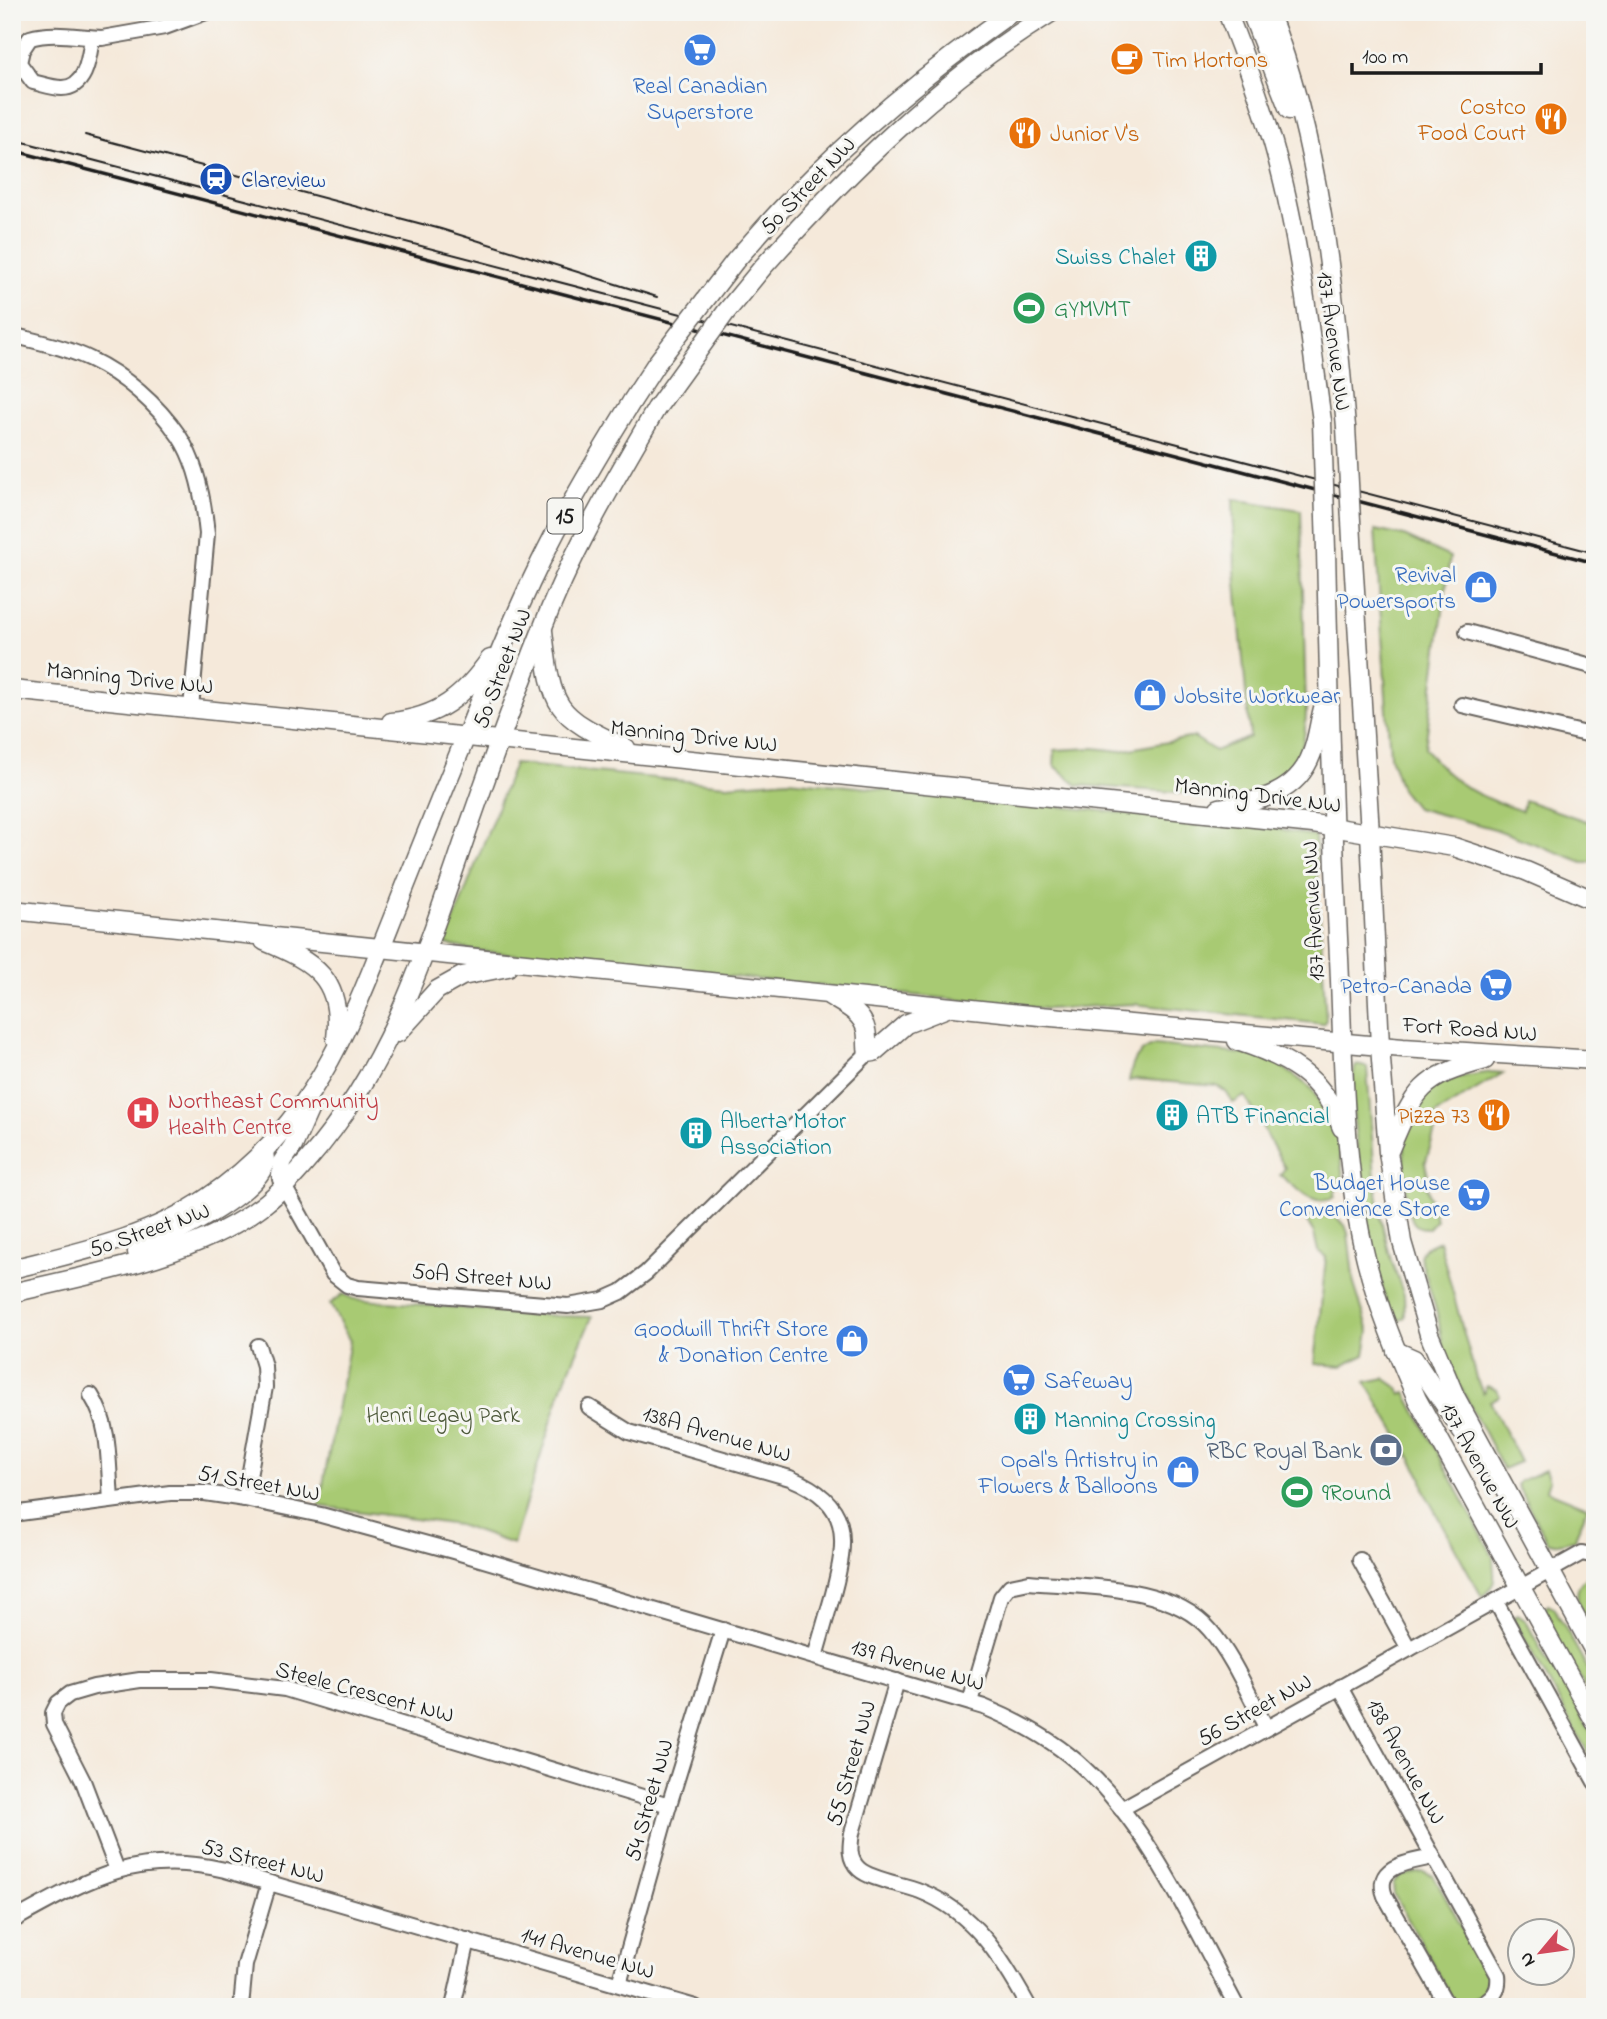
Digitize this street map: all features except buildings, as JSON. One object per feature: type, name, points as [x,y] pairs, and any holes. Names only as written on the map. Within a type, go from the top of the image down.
[{"type":"main road","name":"50 Street NW","points":[[12,1269],[140,1233],[207,1198],[264,1150],[302,1107],[331,1062],[540,563],[575,497],[632,401],[656,364],[735,261],[791,198],[879,115],[942,63],[1012,12]]},
{"type":"main road","name":"50 Street NW","points":[[12,1293],[111,1269],[190,1244],[228,1228],[255,1211],[284,1186],[320,1146],[341,1119],[381,1055],[426,952],[499,740],[565,573],[603,499],[656,409],[726,312],[763,267],[859,164],[977,62],[1052,12]]},
{"type":"main road","points":[[1212,12],[1245,57]]},
{"type":"main road","name":"137 Avenue NW","points":[[1227,12],[1245,57],[1273,144],[1301,272],[1322,421],[1332,827],[1348,1144],[1366,1258],[1396,1351],[1418,1399],[1595,1722]]},
{"type":"main road","points":[[1251,12],[1286,104],[1307,140]]},
{"type":"main road","name":"137 Avenue NW","points":[[1270,14],[1307,140],[1331,267],[1346,427],[1380,1046],[1388,1152],[1402,1242],[1429,1334],[1455,1396],[1595,1653]]},
{"type":"main road","points":[[542,628],[552,693],[560,707],[580,726],[640,754]]},
{"type":"main road","points":[[359,726],[412,720],[434,713],[447,705],[477,677],[507,637]]},
{"type":"main road","points":[[1202,811],[1261,800],[1292,784],[1306,768],[1312,754],[1329,688]]},
{"type":"main road","name":"Manning Drive NW","points":[[12,690],[1041,798],[1202,811],[1370,833]]},
{"type":"main road","points":[[1370,833],[1454,847],[1492,858],[1595,901]]},
{"type":"main road","points":[[12,910],[950,1007],[1343,1043]]},
{"type":"main road","points":[[244,934],[313,965],[326,980],[338,1009],[331,1062],[293,1146],[282,1162],[284,1186]]},
{"type":"main road","points":[[381,1055],[437,990],[462,976],[527,963]]},
{"type":"main road","points":[[827,994],[859,1015],[867,1033],[868,1053],[874,1052],[905,1024],[950,1007]]},
{"type":"main road","points":[[1205,1031],[1263,1049],[1291,1062],[1325,1094],[1336,1110],[1348,1144]]},
{"type":"main road","name":"Fort Road NW","points":[[1343,1043],[1499,1056],[1595,1060]]},
{"type":"main road","points":[[1388,1152],[1418,1090],[1452,1069],[1499,1056]]},
{"type":"main road","points":[[111,1269],[126,1257],[186,1229],[218,1209],[258,1175],[265,1161],[264,1150]]},
{"type":"main road","points":[[1396,1351],[1429,1334]]},
{"type":"main road","points":[[1396,1351],[1413,1359],[1514,1506]]},
{"type":"street","points":[[92,38],[87,67],[80,80],[71,86],[62,88],[33,82],[19,63],[22,50],[30,38],[43,34],[102,38],[165,27],[206,12]]},
{"type":"street","points":[[12,335],[67,349],[114,371],[158,411],[183,444],[204,505],[207,534],[191,708]]},
{"type":"street","points":[[1467,632],[1595,667]]},
{"type":"street","points":[[1462,705],[1595,736]]},
{"type":"street","name":"50A Street NW","points":[[284,1186],[330,1269],[339,1280],[358,1288],[555,1306],[592,1304],[621,1292],[646,1273],[868,1053]]},
{"type":"street","points":[[264,1150],[284,1186]]},
{"type":"street","points":[[245,1499],[265,1387],[264,1366],[258,1346]]},
{"type":"street","points":[[92,1395],[106,1427],[111,1500]]},
{"type":"street","name":"138A Avenue NW","points":[[589,1406],[629,1432],[790,1478],[816,1491],[830,1505],[843,1536],[843,1552],[815,1657]]},
{"type":"street","name":"51 Street NW","points":[[12,1514],[184,1492],[245,1499],[321,1515],[453,1551]]},
{"type":"street","name":"139 Avenue NW","points":[[453,1551],[970,1702],[998,1713],[1047,1740],[1084,1768],[1121,1809],[1153,1856],[1237,2007]]},
{"type":"street","points":[[1550,1572],[1582,1553],[1595,1556]]},
{"type":"street","points":[[1360,1560],[1409,1649]]},
{"type":"street","name":"56 Street NW","points":[[1121,1809],[1550,1572]]},
{"type":"street","points":[[970,1702],[999,1603],[1010,1586],[1029,1582],[1138,1593],[1180,1605],[1201,1620],[1216,1638],[1266,1727]]},
{"type":"street","points":[[1496,1602],[1595,1782]]},
{"type":"street","name":"54 Street NW","points":[[619,1984],[669,1805],[723,1630]]},
{"type":"street","name":"Steele Crescent NW","points":[[117,1870],[83,1781],[54,1724],[53,1713],[58,1703],[70,1694],[94,1687],[140,1680],[211,1680],[285,1689],[669,1805]]},
{"type":"street","name":"55 Street NW","points":[[897,1681],[852,1833],[851,1858],[860,1871],[929,1895],[968,1921],[1002,1960],[1029,2007]]},
{"type":"street","name":"138 Avenue NW","points":[[1340,1687],[1497,1975],[1497,1991],[1478,2007]]},
{"type":"street","name":"138 Avenue NW","points":[[1433,1857],[1391,1868],[1385,1874],[1382,1887],[1448,2007]]},
{"type":"street","name":"53 Street NW","points":[[12,1920],[78,1885],[117,1870],[157,1863],[198,1864],[468,1940]]},
{"type":"street","points":[[241,2007],[246,1965],[269,1882]]},
{"type":"street","points":[[453,2007],[468,1940]]},
{"type":"street","name":"141 Avenue NW","points":[[468,1940],[695,2007]]},
{"type":"green space","points":[[1233,499],[1301,510],[1306,713],[1299,754],[1285,773],[1282,784],[1243,797],[1077,785],[1054,765],[1055,750],[1094,748],[1120,751],[1194,737],[1215,751],[1250,737],[1235,571]]},
{"type":"green space","points":[[1375,530],[1404,536],[1450,557],[1425,748],[1456,781],[1480,795],[1522,811],[1524,800],[1595,824],[1595,862],[1583,862],[1495,829],[1416,808],[1401,789],[1390,756]]},
{"type":"green space","points":[[514,764],[726,785],[788,780],[1275,828],[1315,836],[1326,1020],[1323,1024],[1133,1004],[1048,1009],[471,950],[445,944]]},
{"type":"green space","points":[[1155,1045],[1253,1055],[1277,1063],[1311,1088],[1333,1124],[1338,1141],[1343,1178],[1338,1179],[1335,1197],[1327,1200],[1313,1198],[1280,1175],[1285,1168],[1245,1096],[1233,1103],[1226,1092],[1217,1086],[1136,1079],[1129,1081],[1136,1058]]},
{"type":"green space","points":[[1356,1065],[1367,1067],[1375,1178],[1381,1219],[1391,1260],[1404,1295],[1405,1317],[1399,1321],[1390,1316],[1364,1201],[1353,1105]]},
{"type":"green space","points":[[1492,1072],[1503,1073],[1436,1114],[1434,1124],[1437,1125],[1425,1164],[1430,1182],[1426,1184],[1436,1220],[1429,1228],[1419,1227],[1414,1223],[1408,1206],[1404,1164],[1406,1131],[1414,1111],[1431,1087],[1457,1078]]},
{"type":"green space","points":[[1333,1215],[1345,1225],[1348,1233],[1354,1284],[1369,1331],[1365,1355],[1342,1366],[1315,1364],[1326,1257],[1318,1251],[1314,1233],[1306,1220],[1307,1217]]},
{"type":"green space","points":[[1439,1241],[1476,1378],[1483,1393],[1487,1386],[1497,1390],[1500,1396],[1490,1401],[1520,1462],[1503,1469],[1443,1347],[1438,1317],[1420,1256],[1424,1248]]},
{"type":"green space","name":"Henri Legay Park","points":[[343,1294],[354,1299],[592,1317],[563,1384],[513,1544],[458,1525],[319,1506],[350,1341],[330,1304]]},
{"type":"green space","points":[[1384,1378],[1398,1388],[1401,1395],[1406,1393],[1493,1556],[1493,1583],[1482,1597],[1425,1493],[1421,1476],[1366,1382]]},
{"type":"green space","points":[[1545,1470],[1549,1480],[1546,1490],[1588,1507],[1574,1540],[1557,1543],[1547,1541],[1517,1485],[1520,1481]]},
{"type":"green space","points":[[1587,1577],[1595,1578],[1595,1635],[1577,1597],[1581,1583]]},
{"type":"green space","points":[[1548,1605],[1555,1609],[1595,1682],[1595,1706],[1556,1636],[1545,1609]]},
{"type":"green space","points":[[1518,1615],[1526,1621],[1549,1665],[1552,1663],[1595,1740],[1595,1766],[1513,1618]]},
{"type":"green space","points":[[1423,1871],[1433,1875],[1489,1976],[1491,1985],[1486,1992],[1465,2004],[1454,2002],[1394,1894],[1393,1883],[1401,1875]]},
{"type":"tram line","points":[[85,135],[441,229],[657,297]]},
{"type":"tram line","points":[[12,139],[1595,553]]},
{"type":"railway","points":[[12,150],[1595,563]]},
{"type":"place","name":"Real Canadian Superstore","points":[[700,50]]},
{"type":"place","name":"Tim Hortons","points":[[1127,59]]},
{"type":"place","name":"Costco Food Court","points":[[1551,119]]},
{"type":"place","name":"Junior V's","points":[[1025,133]]},
{"type":"place","name":"Clareview","points":[[216,179]]},
{"type":"place","name":"Swiss Chalet","points":[[1201,256]]},
{"type":"place","name":"GYMVMT","points":[[1029,308]]},
{"type":"place","name":"Revival Powersports","points":[[1481,587]]},
{"type":"place","name":"Jobsite Workwear","points":[[1150,695]]},
{"type":"place","name":"Petro-Canada","points":[[1496,985]]},
{"type":"place","name":"Northeast Community Health Centre","points":[[143,1113]]},
{"type":"place","name":"ATB Financial","points":[[1172,1115]]},
{"type":"place","name":"Pizza 73","points":[[1494,1115]]},
{"type":"place","name":"Alberta Motor Association","points":[[696,1133]]},
{"type":"place","name":"Budget House Convenience Store","points":[[1474,1195]]},
{"type":"place","name":"Goodwill Thrift Store & Donation Centre","points":[[852,1341]]},
{"type":"place","name":"Safeway","points":[[1019,1380]]},
{"type":"place","name":"Manning Crossing","points":[[1030,1419]]},
{"type":"place","name":"RBC Royal Bank","points":[[1386,1450]]},
{"type":"place","name":"Opal's Artistry in Flowers & Balloons","points":[[1183,1472]]},
{"type":"place","name":"9Round","points":[[1297,1492]]}]
